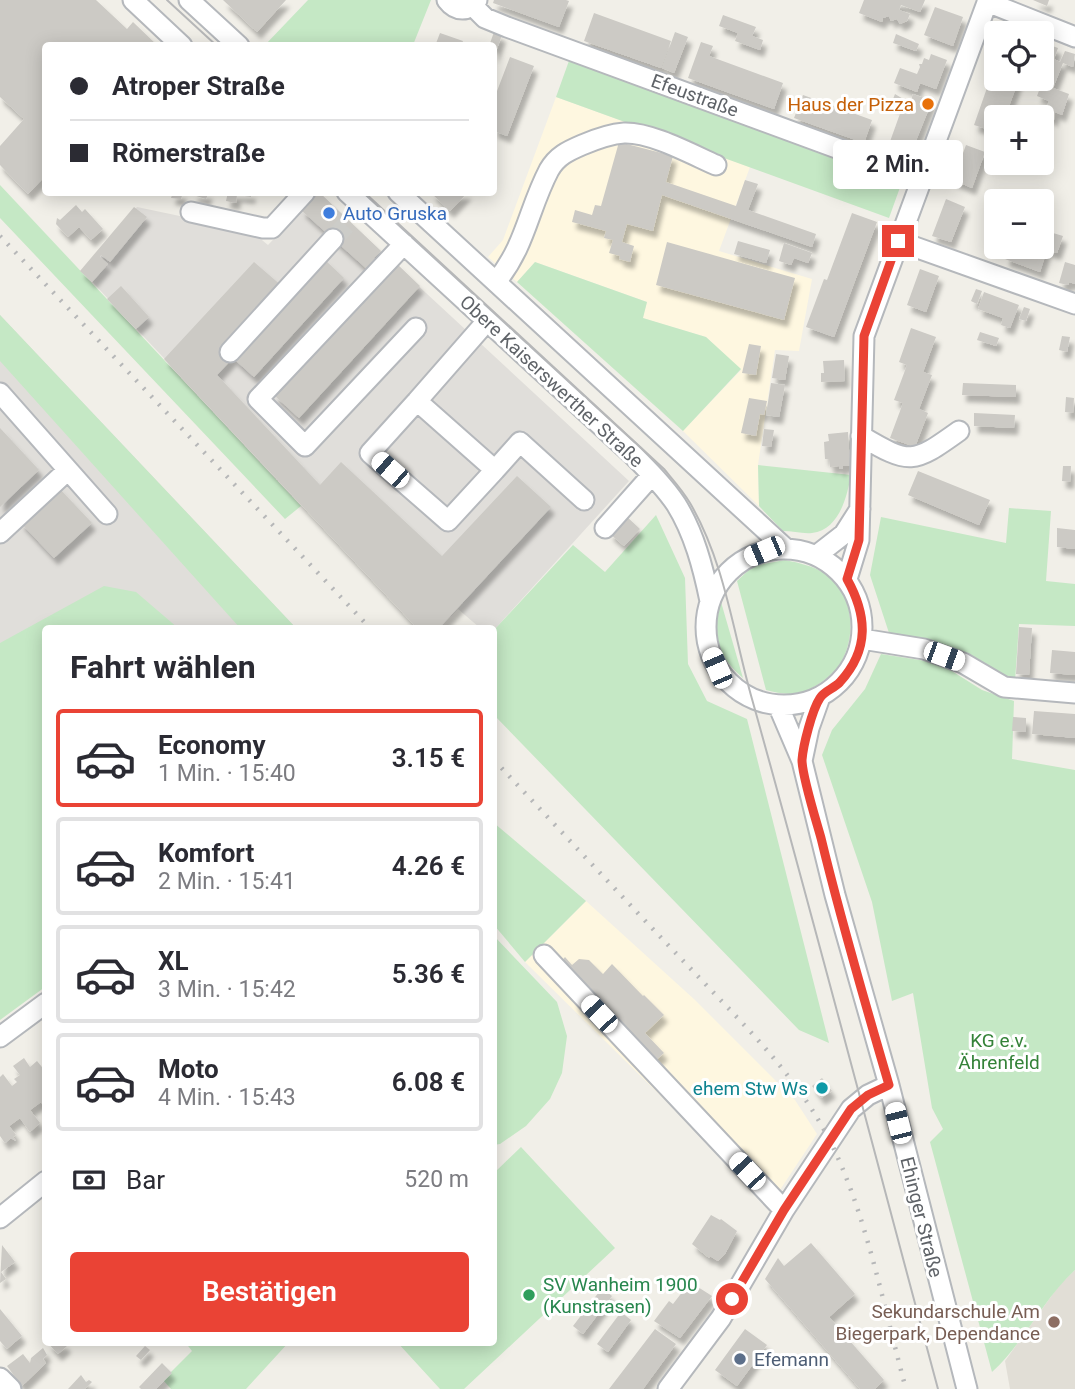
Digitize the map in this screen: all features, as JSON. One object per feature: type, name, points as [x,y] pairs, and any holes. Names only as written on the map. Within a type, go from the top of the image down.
[{"type":"street","points":[[133,0],[178,42]]},
{"type":"street","points":[[189,0],[235,42]]},
{"type":"street","name":"Efeustraße","points":[[447,0],[457,9],[468,9],[475,3],[485,18],[507,27],[921,179]]},
{"type":"street","points":[[847,579],[859,540],[864,336],[988,1],[1075,37]]},
{"type":"street","points":[[496,282],[519,250],[549,170],[558,157],[569,150],[606,136],[633,133],[681,149],[716,165]]},
{"type":"street","points":[[191,212],[263,229],[272,228],[301,196]]},
{"type":"street","name":"Obere Kaiserswerther Straße","points":[[348,196],[356,214],[404,244],[652,475],[676,504],[695,542],[710,601]]},
{"type":"street","name":"Obere Kaiserswerther Straße","points":[[402,196],[785,548]]},
{"type":"street","points":[[230,352],[333,239]]},
{"type":"street","points":[[898,241],[1075,304]]},
{"type":"street","points":[[404,244],[258,400],[305,446],[416,328]]},
{"type":"street","points":[[487,321],[370,453],[448,521],[520,442],[584,500]]},
{"type":"street","points":[[0,393],[107,514]]},
{"type":"street","points":[[417,401],[495,470]]},
{"type":"street","points":[[861,436],[893,455],[912,459],[930,452],[959,431]]},
{"type":"street","points":[[0,533],[68,470]]},
{"type":"street","points":[[605,528],[652,475]]},
{"type":"street","points":[[817,555],[844,534],[860,509]]},
{"type":"street","points":[[785,548],[817,555],[834,565],[847,579],[857,597],[863,618],[862,639],[852,666],[838,684],[820,697],[800,704],[778,705],[752,699],[732,686],[717,668],[708,647],[706,624],[710,601],[723,578],[744,559],[764,551],[785,548]]},
{"type":"street","points":[[862,639],[925,649],[963,663],[1004,687],[1075,693]]},
{"type":"street","name":"Ehinger Straße","points":[[802,761],[820,697]]},
{"type":"street","name":"Ehinger Straße","points":[[778,705],[802,761],[835,895],[889,1085],[967,1389]]},
{"type":"street","points":[[544,955],[784,1210]]},
{"type":"street","points":[[0,1037],[42,1006]]},
{"type":"street","points":[[668,1389],[721,1318],[784,1210],[851,1109],[868,1095],[889,1085]]},
{"type":"street","points":[[0,1218],[42,1184]]},
{"type":"street","points":[[0,1378],[11,1389]]},
{"type":"shaded area","points":[[556,97],[750,167],[719,251],[812,279],[799,351],[775,350],[758,465],[759,506],[683,431],[741,370],[706,337],[642,318],[647,302],[535,262],[517,282],[488,257],[503,240]]},
{"type":"shaded area","points":[[315,196],[321,196],[629,481],[497,627],[477,625],[458,609],[442,625],[415,625],[82,271],[137,207],[251,231],[268,245]]},
{"type":"shaded area","points":[[0,315],[293,625],[42,625],[42,630],[0,652]]},
{"type":"shaded area","points":[[586,901],[695,1000],[795,1100],[817,1134],[768,1208],[671,1106],[525,962]]},
{"type":"shaded area","name":"Sekundarschule Am Biegerpark, Dependance","points":[[1075,1270],[1075,1389],[1010,1389],[1005,1361],[1060,1284]]},
{"type":"green space","points":[[308,0],[431,0],[414,42],[268,42]]},
{"type":"green space","points":[[570,58],[903,179],[889,218],[556,97]]},
{"type":"green space","points":[[0,185],[301,506],[285,519],[0,218]]},
{"type":"green space","points":[[535,262],[647,302],[643,318],[706,337],[741,369],[683,431],[517,282]]},
{"type":"green space","points":[[0,315],[293,625],[237,625],[0,361]]},
{"type":"green space","points":[[758,465],[851,475],[844,502],[835,519],[821,531],[783,531],[759,506]]},
{"type":"green space","points":[[1009,508],[1051,511],[1046,581],[1075,584],[1075,626],[1019,624],[1015,681],[968,653],[889,633],[870,575],[881,517],[1006,543]]},
{"type":"green space","points":[[656,515],[685,578],[688,664],[707,701],[747,719],[829,1043],[799,1030],[497,718],[497,627],[573,545],[605,572]]},
{"type":"green space","points":[[785,560],[826,574],[842,592],[850,615],[849,639],[838,667],[813,687],[793,694],[766,690],[737,581],[753,566]]},
{"type":"green space","points":[[104,586],[136,592],[174,625],[42,625],[42,989],[0,1020],[0,643]]},
{"type":"green space","points":[[721,602],[743,678],[727,661],[718,644],[716,625]]},
{"type":"green space","name":"KG e.v. Ährenfeld","points":[[881,654],[939,663],[982,690],[1014,701],[1012,759],[1075,770],[1075,1270],[992,1372],[930,1142],[943,1129],[932,1108],[913,993],[892,1001],[872,902],[822,755],[832,730],[865,689]]},
{"type":"green space","points":[[497,826],[586,901],[525,962],[497,929]]},
{"type":"green space","points":[[497,939],[557,1002],[567,1036],[562,1073],[550,1099],[526,1126],[497,1144]]},
{"type":"green space","name":"SV Wanheim 1900 (Kunstrasen)","points":[[521,1147],[615,1248],[464,1389],[440,1389],[401,1346],[497,1346],[497,1170]]},
{"type":"green space","points":[[188,1346],[285,1346],[246,1389],[171,1389],[163,1380],[192,1351]]},
{"type":"building","points":[[0,0],[96,0],[127,29],[133,22],[154,42],[42,42],[42,179],[28,194],[0,165],[0,146],[24,119],[0,97]]},
{"type":"building","points":[[223,0],[286,0],[257,32]]},
{"type":"building","points":[[494,0],[569,1],[559,27],[493,3]]},
{"type":"building","points":[[864,0],[925,0],[920,12],[901,5],[899,10],[910,14],[907,21],[900,24],[897,19],[891,21],[889,16],[883,18],[882,22],[859,13]]},
{"type":"building","points":[[1033,0],[1049,0],[1047,6]]},
{"type":"building","points":[[935,7],[963,17],[953,46],[924,35]]},
{"type":"building","points":[[594,13],[671,41],[661,68],[584,41]]},
{"type":"building","points":[[723,15],[756,27],[752,36],[763,40],[760,50],[735,41],[738,33],[719,26]]},
{"type":"building","points":[[494,32],[502,35],[497,49],[497,42],[490,42]]},
{"type":"building","points":[[675,32],[688,37],[674,73],[662,68]]},
{"type":"building","points":[[440,33],[463,41],[463,42],[437,42]]},
{"type":"building","points":[[896,34],[919,44],[916,51],[893,43]]},
{"type":"building","points":[[701,42],[713,46],[709,56],[783,83],[774,109],[688,78]]},
{"type":"building","points":[[1065,51],[1075,54],[1073,67],[1063,63],[1054,86],[1054,59],[1060,62]]},
{"type":"building","points":[[931,54],[947,60],[936,89],[920,83],[917,92],[894,83],[900,68],[917,74],[919,64],[922,64],[924,58],[929,60]]},
{"type":"building","points":[[510,57],[534,66],[507,136],[497,132],[497,91]]},
{"type":"building","points":[[1054,88],[1069,94],[1062,115],[1055,112],[1054,120],[1054,105],[1047,105],[1049,101],[1037,96],[1039,91],[1054,91]]},
{"type":"building","points":[[986,91],[1015,91],[1009,105],[984,105],[984,128],[974,125]]},
{"type":"building","points":[[895,94],[910,103],[913,94],[932,101],[909,158],[887,150],[902,108],[891,104]]},
{"type":"building","points":[[803,95],[872,120],[864,143],[794,118]]},
{"type":"building","points":[[619,142],[673,156],[666,182],[736,206],[745,180],[758,184],[748,210],[816,234],[812,247],[662,195],[653,231],[627,224],[622,242],[634,246],[630,262],[619,259],[620,256],[609,253],[613,240],[604,238],[606,231],[572,222],[575,210],[592,215],[595,205],[601,206]]},
{"type":"building","points":[[966,145],[984,152],[972,188],[953,180]]},
{"type":"building","points":[[227,196],[237,196],[236,203],[226,201]]},
{"type":"building","points":[[315,196],[323,196],[381,251],[374,258],[377,261],[368,270],[301,210]]},
{"type":"building","points":[[434,196],[464,196],[450,211]]},
{"type":"building","points":[[946,199],[965,207],[951,242],[932,236]]},
{"type":"building","points":[[76,205],[82,212],[85,209],[103,229],[91,240],[79,227],[68,237],[56,224],[57,218],[60,220]]},
{"type":"building","points":[[134,207],[147,217],[110,262],[101,255],[108,264],[92,282],[80,271]]},
{"type":"building","points":[[852,213],[877,222],[834,337],[806,327]]},
{"type":"building","points":[[1054,233],[1063,236],[1057,253],[1054,252]]},
{"type":"building","points":[[738,241],[770,250],[766,263],[734,254]]},
{"type":"building","points":[[667,242],[795,278],[784,320],[656,285]]},
{"type":"building","points":[[784,243],[812,253],[808,263],[794,258],[791,265],[779,261]]},
{"type":"building","points":[[324,259],[344,278],[254,377],[233,358]]},
{"type":"building","points":[[1005,259],[1044,259],[1040,272]]},
{"type":"building","points":[[254,262],[283,287],[231,360],[217,375],[320,485],[341,462],[442,556],[517,476],[551,507],[442,625],[414,625],[164,359]]},
{"type":"building","points":[[1065,262],[1075,265],[1075,284],[1059,283]]},
{"type":"building","points":[[396,263],[420,286],[299,418],[274,395]]},
{"type":"building","points":[[920,269],[939,276],[926,312],[907,305]]},
{"type":"building","points":[[121,286],[149,317],[136,329],[107,299]]},
{"type":"building","points":[[976,289],[982,291],[977,304],[971,301]]},
{"type":"building","points":[[984,292],[1019,305],[1010,328],[1001,325],[1003,318],[978,309]]},
{"type":"building","points":[[1024,307],[1030,309],[1026,321],[1019,319]]},
{"type":"building","points":[[911,328],[936,337],[923,372],[932,375],[919,409],[928,413],[915,447],[890,438],[903,403],[894,400],[907,365],[899,362]]},
{"type":"building","points":[[980,332],[999,338],[996,346],[977,340]]},
{"type":"building","points":[[1062,336],[1070,337],[1067,352],[1059,350]]},
{"type":"building","points":[[749,344],[761,346],[756,375],[742,373]]},
{"type":"building","points":[[776,354],[789,356],[785,380],[772,378]]},
{"type":"building","points":[[844,360],[845,381],[821,382],[821,373],[824,373],[823,361]]},
{"type":"building","points":[[771,383],[785,385],[779,417],[766,415]]},
{"type":"building","points":[[963,383],[1016,385],[1016,397],[962,395]]},
{"type":"building","points":[[1066,397],[1074,398],[1073,413],[1065,412]]},
{"type":"building","points":[[749,398],[767,401],[764,415],[760,414],[756,436],[741,433]]},
{"type":"building","points":[[974,413],[1015,415],[1014,428],[974,426]]},
{"type":"building","points":[[0,428],[39,470],[0,507]]},
{"type":"building","points":[[764,429],[774,430],[771,447],[762,446]]},
{"type":"building","points":[[848,432],[850,466],[843,466],[843,469],[839,469],[839,466],[830,467],[829,459],[825,459],[824,442],[829,441],[828,434]]},
{"type":"building","points":[[1063,466],[1071,466],[1070,482],[1062,481]]},
{"type":"building","points":[[918,471],[990,500],[979,525],[908,495]]},
{"type":"building","points":[[57,486],[92,523],[54,558],[20,522]]},
{"type":"building","points":[[625,515],[640,529],[624,546],[609,533]]},
{"type":"building","points":[[1057,528],[1075,530],[1075,549],[1057,547]]},
{"type":"building","points":[[1019,627],[1032,628],[1029,675],[1016,674]]},
{"type":"building","points":[[1052,650],[1075,652],[1075,675],[1050,673]]},
{"type":"building","points":[[1034,711],[1075,714],[1075,738],[1032,734]]},
{"type":"building","points":[[1013,717],[1026,718],[1026,732],[1012,731]]},
{"type":"building","points":[[565,957],[572,965],[579,959],[589,960],[603,974],[612,964],[644,995],[664,1015],[645,1033],[664,1053],[655,1061],[560,963]]},
{"type":"building","points":[[24,1058],[30,1067],[37,1061],[42,1067],[42,1103],[30,1110],[40,1123],[30,1132],[20,1118],[9,1126],[16,1135],[13,1137],[16,1141],[11,1138],[5,1143],[0,1136],[0,1077],[3,1074],[12,1086],[17,1082],[14,1079],[20,1075],[13,1066]]},
{"type":"building","name":"ehem Stw Ws","points":[[822,1078],[832,1091],[821,1098],[812,1086]]},
{"type":"building","points":[[711,1215],[737,1231],[725,1254],[718,1261],[710,1256],[709,1258],[692,1244]]},
{"type":"building","points":[[811,1243],[855,1294],[829,1317],[884,1380],[875,1389],[860,1389],[765,1279],[778,1258],[784,1266]]},
{"type":"building","points":[[2,1245],[15,1262],[1,1272],[6,1279],[0,1283]]},
{"type":"building","points":[[690,1282],[712,1296],[680,1338],[654,1321],[669,1301],[673,1304]]},
{"type":"building","points":[[602,1288],[612,1296],[583,1334],[573,1326]]},
{"type":"building","points":[[0,1309],[22,1336],[7,1349],[0,1341]]},
{"type":"building","points":[[621,1312],[631,1320],[608,1352],[597,1344]]},
{"type":"building","points":[[655,1329],[676,1344],[643,1389],[609,1389]]},
{"type":"building","points":[[745,1329],[767,1345],[737,1386],[715,1370]]},
{"type":"building","points":[[51,1346],[67,1346],[58,1354]]},
{"type":"building","points":[[145,1346],[150,1350],[141,1360],[136,1356]]},
{"type":"building","points":[[43,1348],[47,1355],[43,1359],[46,1363],[22,1386],[7,1366],[23,1354],[30,1363],[31,1358]]},
{"type":"building","points":[[162,1363],[172,1373],[156,1389],[141,1389],[139,1387]]},
{"type":"building","points":[[81,1375],[86,1382],[92,1382],[85,1389],[68,1389]]},
{"type":"tunnel","points":[[333,239],[350,221]]},
{"type":"tram line","points":[[167,0],[213,42]]},
{"type":"tram line","points":[[368,196],[664,469],[687,499],[702,526],[727,598],[938,1389]]},
{"type":"railway","points":[[0,236],[367,625]]},
{"type":"railway","points":[[497,763],[748,1029],[801,1093],[830,1141],[865,1231],[906,1389]]},
{"type":"place","name":"Haus der Pizza","points":[[928,104]]},
{"type":"place","name":"Auto Gruska","points":[[329,213]]},
{"type":"place","name":"ehem Stw Ws","points":[[822,1088]]},
{"type":"place","name":"SV Wanheim 1900 (Kunstrasen)","points":[[529,1295]]},
{"type":"place","name":"Sekundarschule Am Biegerpark, Dependance","points":[[1054,1322]]},
{"type":"place","name":"Efemann","points":[[740,1359]]},
{"type":"route","points":[[732,1299],[784,1210],[851,1109],[868,1095],[889,1085],[835,895],[802,761],[820,697],[838,684],[852,666],[862,639],[863,618],[857,597],[847,579],[859,540],[864,336],[898,241]]}]
